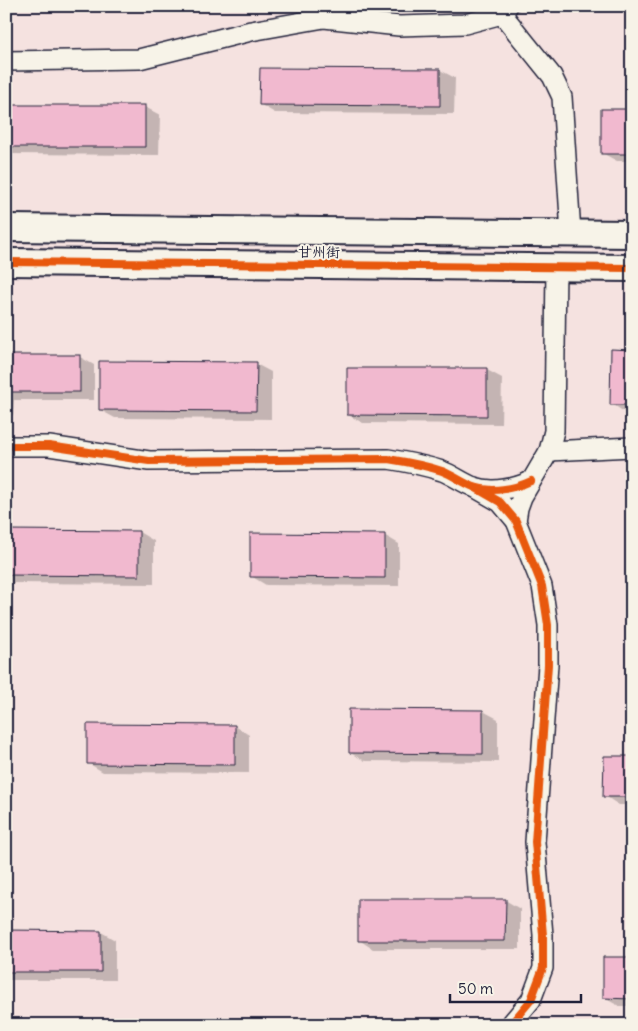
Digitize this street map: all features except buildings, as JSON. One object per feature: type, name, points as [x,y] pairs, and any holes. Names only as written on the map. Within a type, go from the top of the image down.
[{"type":"street","points":[[6,61],[139,59],[251,31],[324,18],[399,26],[465,24],[505,10],[552,76],[562,97],[570,233]]},
{"type":"street","name":"甘州街","points":[[6,228],[632,234]]},
{"type":"street","name":"甘州街","points":[[6,262],[632,268]]},
{"type":"street","points":[[516,521],[522,497],[549,451],[554,431],[556,267]]},
{"type":"street","points":[[6,446],[49,446],[148,461],[388,459],[418,464],[445,472],[500,502],[516,521],[542,586],[548,625],[548,665],[535,842],[543,935],[543,968],[531,1000],[510,1025]]},
{"type":"street","points":[[549,451],[632,447]]},
{"type":"street","points":[[474,487],[496,489],[516,487],[531,481]]},
{"type":"cycle path","points":[[6,262],[632,268]]},
{"type":"cycle path","points":[[6,446],[49,446],[149,461],[388,459],[442,471],[481,489],[503,489],[531,481]]},
{"type":"cycle path","points":[[474,487],[500,502],[516,521],[542,586],[548,625],[548,665],[535,842],[543,935],[543,968],[531,1000],[510,1025]]}]
